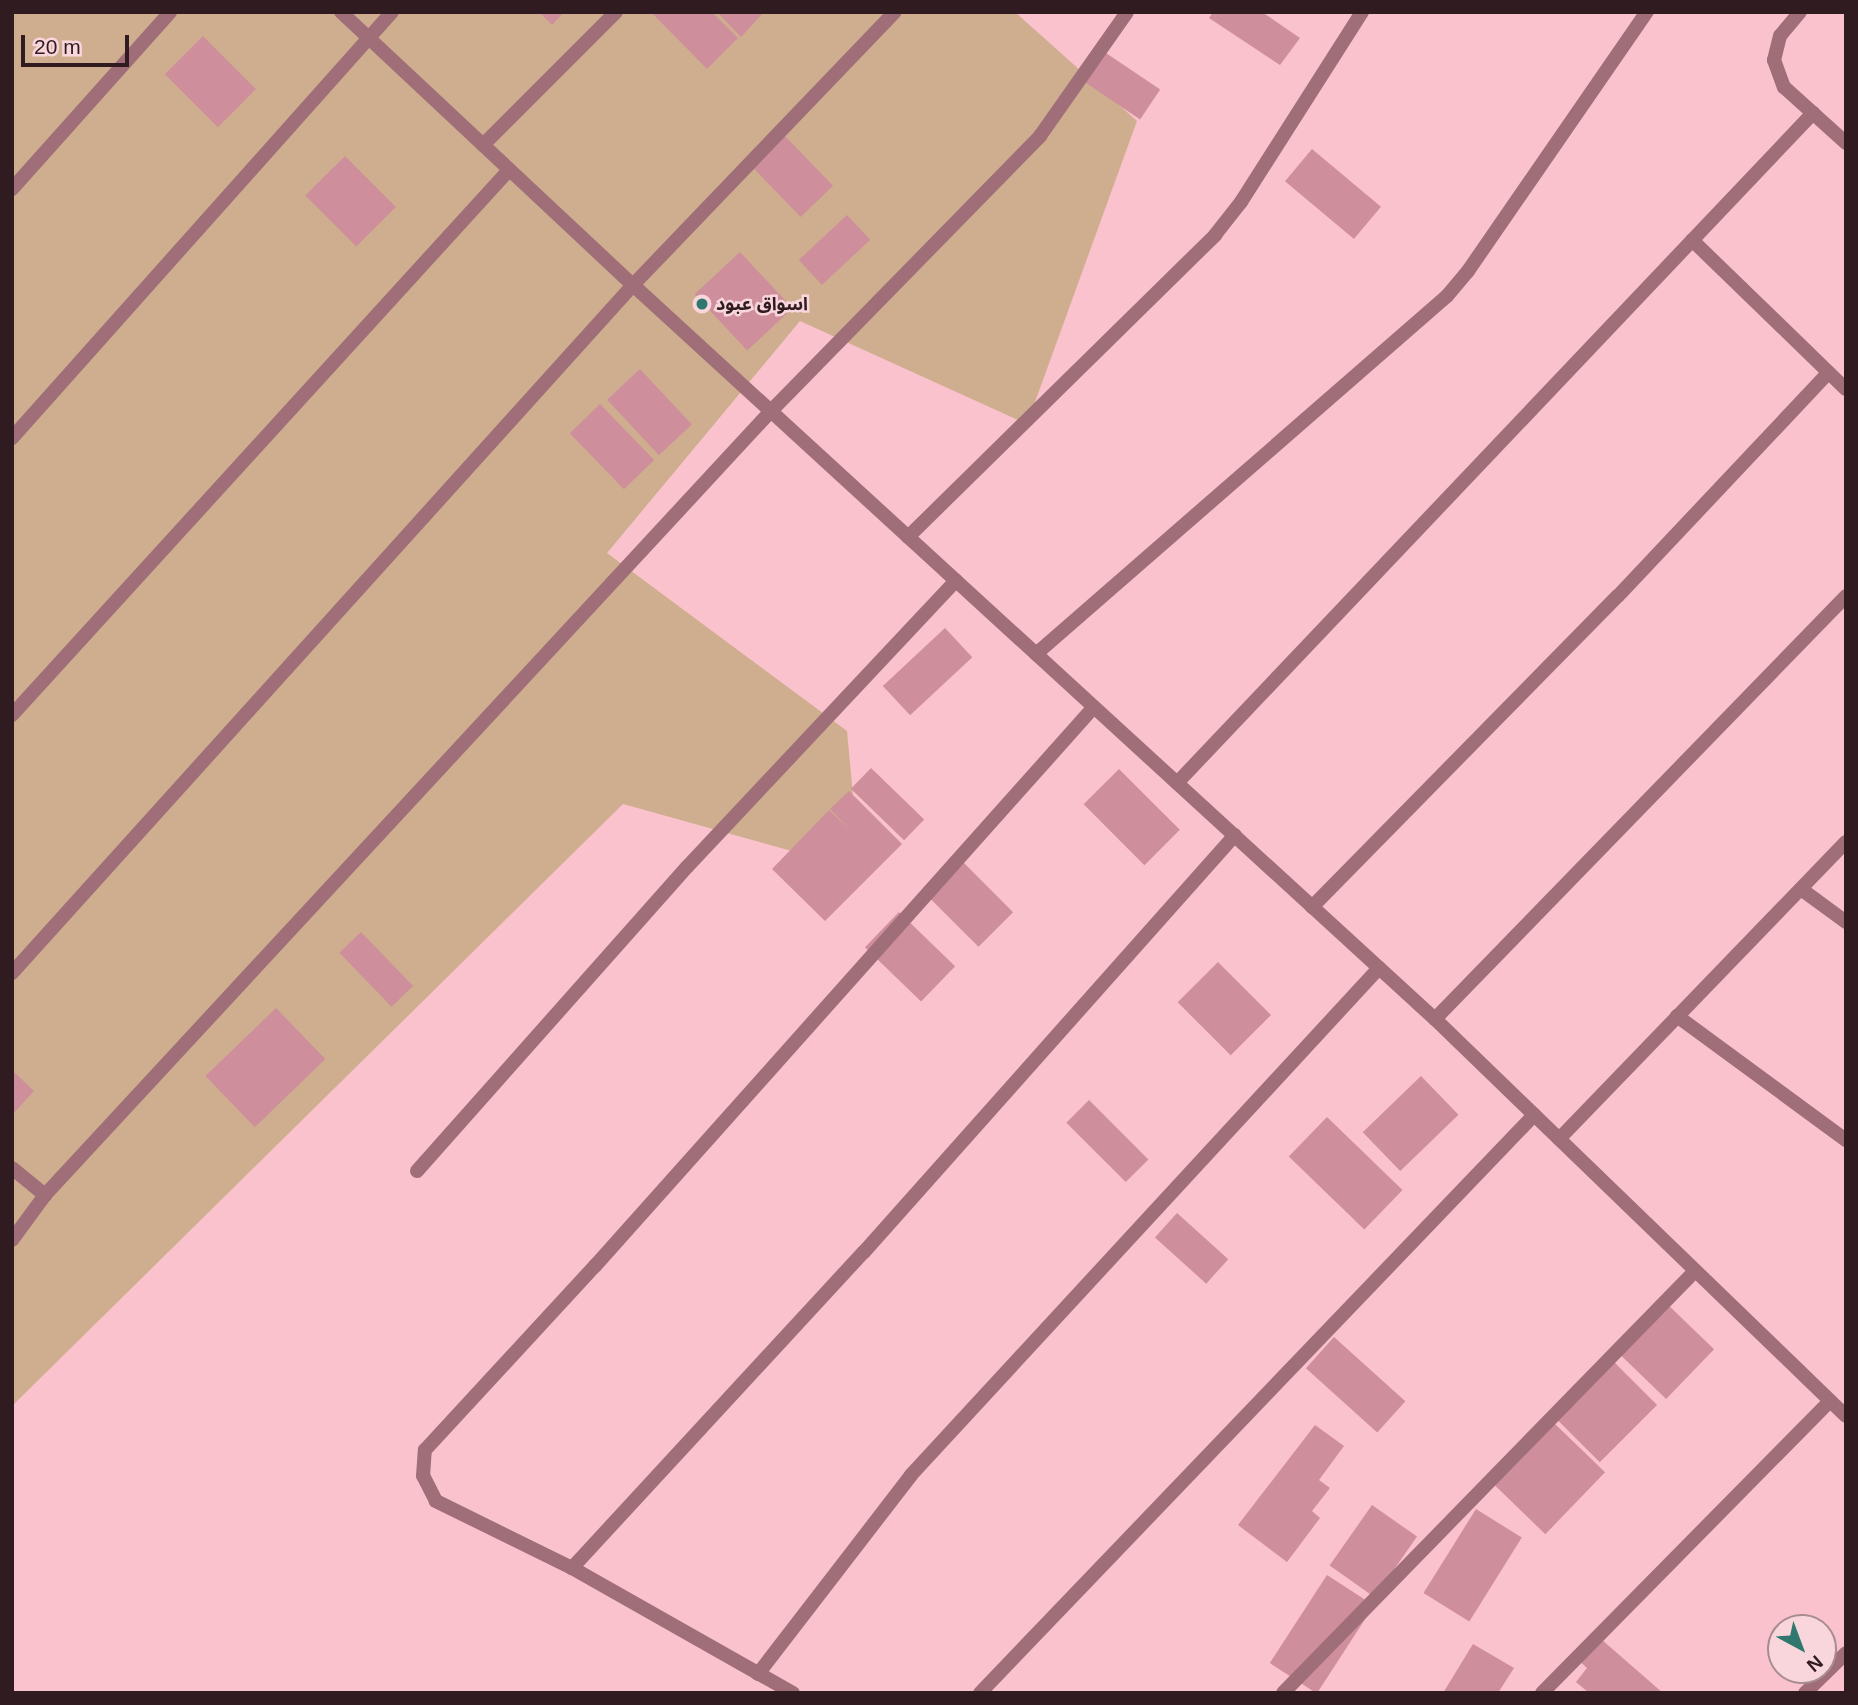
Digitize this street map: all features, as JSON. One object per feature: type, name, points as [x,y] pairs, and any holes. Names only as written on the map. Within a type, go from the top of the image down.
[{"type":"street","points":[[12,189],[170,12]]},
{"type":"street","points":[[341,12],[633,285],[1435,1019],[1846,1416]]},
{"type":"street","points":[[12,438],[392,12]]},
{"type":"street","points":[[482,145],[616,12]]},
{"type":"street","points":[[12,973],[633,285],[895,12]]},
{"type":"street","points":[[12,1240],[46,1195],[771,411],[1040,136],[1127,12]]},
{"type":"street","points":[[908,537],[1215,235],[1241,202],[1362,12]]},
{"type":"street","points":[[1036,654],[1447,296],[1468,271],[1647,12]]},
{"type":"street","points":[[1800,12],[1780,36],[1774,60],[1784,87],[1846,143]]},
{"type":"street","points":[[1177,783],[1813,113]]},
{"type":"street","points":[[12,715],[509,170]]},
{"type":"street","points":[[1692,240],[1846,389]]},
{"type":"street","points":[[1312,907],[1618,596],[1828,373]]},
{"type":"street","points":[[417,1171],[687,867],[956,581]]},
{"type":"street","points":[[1435,1019],[1846,596]]},
{"type":"street","points":[[793,1693],[572,1568],[436,1501],[423,1476],[425,1450],[595,1266],[1094,707]]},
{"type":"street","points":[[572,1568],[864,1252],[1234,835]]},
{"type":"street","points":[[1559,1139],[1846,842]]},
{"type":"street","points":[[1801,889],[1846,922]]},
{"type":"street","points":[[758,1674],[911,1475],[1379,968]]},
{"type":"street","points":[[1678,1016],[1846,1140]]},
{"type":"street","points":[[980,1693],[1534,1115]]},
{"type":"street","points":[[12,1168],[46,1195]]},
{"type":"street","points":[[1283,1693],[1695,1271]]},
{"type":"street","points":[[1542,1693],[1830,1401]]},
{"type":"street","points":[[1805,1693],[1846,1653]]},
{"type":"shaded area","points":[[12,12],[1015,12],[1137,121],[1027,424],[800,321],[607,553],[847,731],[860,870],[623,804],[12,1406]]},
{"type":"building","points":[[539,12],[564,12],[552,25]]},
{"type":"building","points":[[651,12],[712,12],[738,38],[707,69]]},
{"type":"building","points":[[717,12],[764,12],[741,37]]},
{"type":"building","points":[[1213,12],[1262,12],[1300,38],[1280,65],[1209,18]]},
{"type":"building","points":[[203,36],[256,89],[218,127],[165,74]]},
{"type":"building","points":[[1103,51],[1160,90],[1140,119],[1083,81]]},
{"type":"building","points":[[783,134],[833,186],[801,217],[751,165]]},
{"type":"building","points":[[1312,149],[1381,207],[1354,239],[1285,181]]},
{"type":"building","points":[[345,156],[396,207],[356,247],[305,196]]},
{"type":"building","points":[[847,215],[870,240],[822,285],[799,260]]},
{"type":"building","points":[[740,252],[793,308],[747,351],[695,294]]},
{"type":"building","points":[[640,369],[692,425],[659,455],[607,400]]},
{"type":"building","points":[[600,404],[654,460],[624,489],[570,433]]},
{"type":"building","points":[[945,628],[972,657],[910,715],[883,686]]},
{"type":"building","points":[[871,768],[924,819],[904,840],[851,789]]},
{"type":"building","points":[[1119,769],[1180,830],[1144,865],[1084,804]]},
{"type":"building","points":[[849,791],[902,844],[825,921],[772,869],[829,810],[851,831],[830,809]]},
{"type":"building","points":[[958,857],[1013,912],[979,947],[923,892]]},
{"type":"building","points":[[899,912],[955,966],[921,1001],[865,947]]},
{"type":"building","points":[[361,932],[413,986],[392,1007],[339,953]]},
{"type":"building","points":[[1218,962],[1271,1015],[1231,1055],[1178,1002]]},
{"type":"building","points":[[276,1008],[325,1059],[255,1127],[206,1076]]},
{"type":"building","points":[[12,1070],[34,1091],[12,1115]]},
{"type":"building","points":[[1421,1076],[1459,1115],[1400,1171],[1363,1132]]},
{"type":"building","points":[[1089,1100],[1148,1159],[1126,1182],[1066,1123]]},
{"type":"building","points":[[1327,1117],[1403,1190],[1364,1230],[1289,1157]]},
{"type":"building","points":[[1177,1213],[1228,1259],[1206,1284],[1155,1238]]},
{"type":"building","points":[[1663,1300],[1714,1349],[1666,1399],[1615,1350]]},
{"type":"building","points":[[1334,1337],[1405,1401],[1377,1432],[1306,1368]]},
{"type":"building","points":[[1609,1357],[1657,1405],[1600,1462],[1552,1414]]},
{"type":"building","points":[[1554,1423],[1605,1472],[1545,1534],[1494,1485]]},
{"type":"building","points":[[1315,1425],[1344,1446],[1319,1480],[1330,1488],[1312,1511],[1320,1518],[1287,1562],[1238,1525]]},
{"type":"building","points":[[1372,1505],[1417,1537],[1375,1597],[1330,1566]]},
{"type":"building","points":[[1476,1509],[1522,1538],[1469,1622],[1424,1593]]},
{"type":"building","points":[[1327,1575],[1374,1605],[1317,1693],[1270,1663]]},
{"type":"building","points":[[1594,1633],[1663,1693],[1589,1693],[1576,1682],[1587,1668],[1575,1657]]},
{"type":"building","points":[[1473,1644],[1514,1668],[1498,1693],[1443,1693]]},
{"type":"place","name":"اسواق عبود","points":[[702,304]]}]
